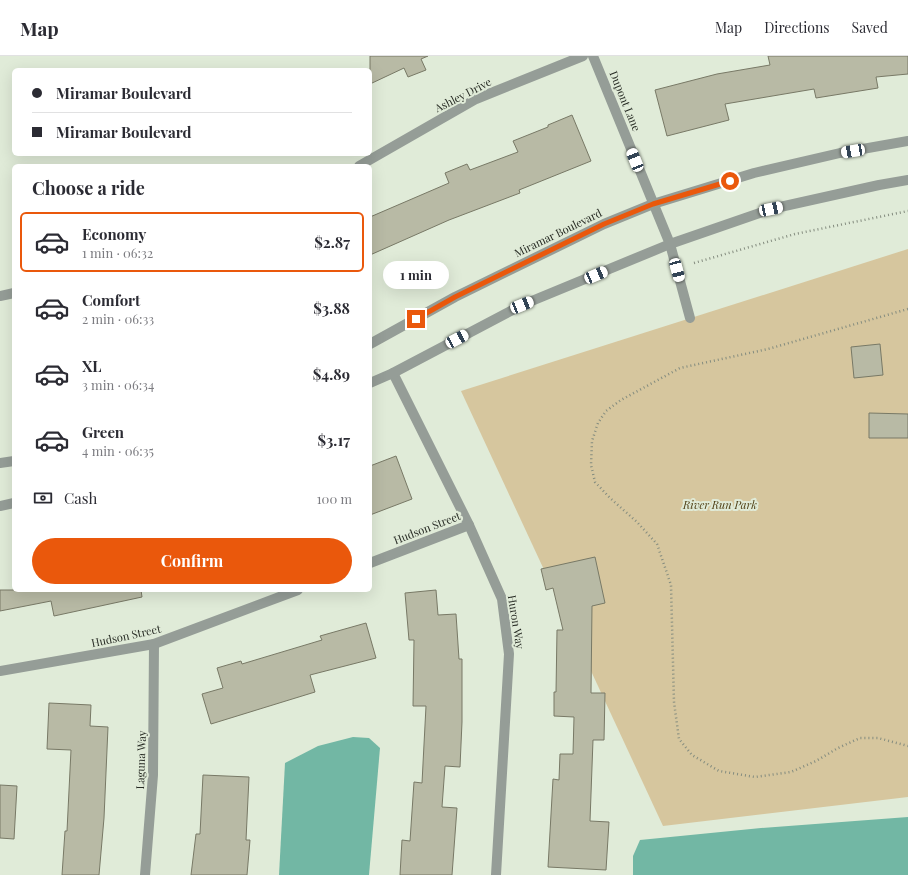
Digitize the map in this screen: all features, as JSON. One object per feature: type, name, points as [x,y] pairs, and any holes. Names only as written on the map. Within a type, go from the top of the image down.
[{"type":"street","name":"Ashley Drive","points":[[362,164],[476,99],[583,56]]},
{"type":"street","name":"Dupont Lane","points":[[593,56],[670,244],[690,318]]},
{"type":"street","name":"Miramar Boulevard","points":[[372,343],[455,297],[604,224],[653,204],[754,173],[840,153],[908,141]]},
{"type":"street","points":[[372,382],[393,373],[522,305],[670,244],[771,209],[908,180]]},
{"type":"street","points":[[0,296],[12,293]]},
{"type":"street","name":"Huron Way","points":[[393,373],[469,525],[502,599],[509,654],[496,875]]},
{"type":"street","points":[[0,463],[12,461]]},
{"type":"street","points":[[0,506],[12,503]]},
{"type":"street","name":"Hudson Street","points":[[372,562],[469,525]]},
{"type":"street","name":"Hudson Street","points":[[0,671],[154,644],[293,592]]},
{"type":"street","name":"Laguna Way","points":[[145,875],[153,775],[154,644]]},
{"type":"path","points":[[694,263],[795,234],[908,211]]},
{"type":"path","points":[[908,309],[902,312],[768,349],[680,368],[621,400],[606,411],[598,423],[592,441],[590,464],[595,482],[610,498],[637,522],[657,544],[671,585],[674,702],[679,739],[692,755],[719,771],[755,777],[791,772],[860,738],[878,738],[908,746]]},
{"type":"green space","name":"River Run Park","points":[[908,249],[908,797],[663,826],[461,391]]},
{"type":"water","points":[[353,737],[369,738],[380,748],[369,875],[279,875],[285,763],[318,746]]},
{"type":"water","points":[[908,817],[908,875],[633,875],[633,856],[640,840],[761,828]]},
{"type":"building","points":[[370,56],[428,56],[421,59],[426,70],[408,77],[404,68],[372,83],[372,68],[370,68]]},
{"type":"building","points":[[768,56],[908,56],[908,74],[876,77],[878,88],[816,98],[814,89],[725,104],[729,120],[667,136],[655,90],[717,74],[770,65]]},
{"type":"building","points":[[572,115],[591,161],[519,190],[520,193],[449,220],[372,254],[372,216],[449,183],[445,173],[467,164],[470,170],[518,152],[513,141],[548,127],[548,125]]},
{"type":"building","points":[[880,344],[883,375],[854,378],[851,347]]},
{"type":"building","points":[[869,413],[908,414],[908,438],[869,438]]},
{"type":"building","points":[[396,456],[412,499],[372,514],[372,465]]},
{"type":"building","points":[[595,557],[605,603],[592,606],[591,693],[605,693],[604,740],[593,740],[590,821],[609,822],[606,870],[548,867],[553,779],[559,780],[560,754],[573,754],[574,717],[554,716],[557,630],[563,630],[553,588],[546,590],[541,569]]},
{"type":"building","points":[[0,590],[12,590],[12,592],[141,592],[142,597],[54,616],[51,601],[0,611]]},
{"type":"building","points":[[436,590],[438,615],[456,614],[459,659],[462,659],[460,767],[445,766],[442,807],[457,808],[452,875],[400,875],[402,840],[410,841],[414,782],[422,783],[426,706],[413,706],[414,640],[409,640],[405,593]]},
{"type":"building","points":[[366,623],[376,658],[310,675],[315,692],[211,724],[202,694],[223,688],[217,668],[241,661],[242,664],[322,640],[320,636]]},
{"type":"building","points":[[49,703],[91,705],[90,726],[108,727],[104,818],[99,875],[62,875],[65,831],[67,831],[71,750],[47,749]]},
{"type":"building","points":[[203,775],[249,777],[246,840],[250,840],[247,875],[191,875],[196,834],[200,834]]},
{"type":"building","points":[[0,785],[17,786],[14,839],[0,838]]},
{"type":"route","points":[[416,319],[455,297],[604,224],[653,204],[730,181]]}]
